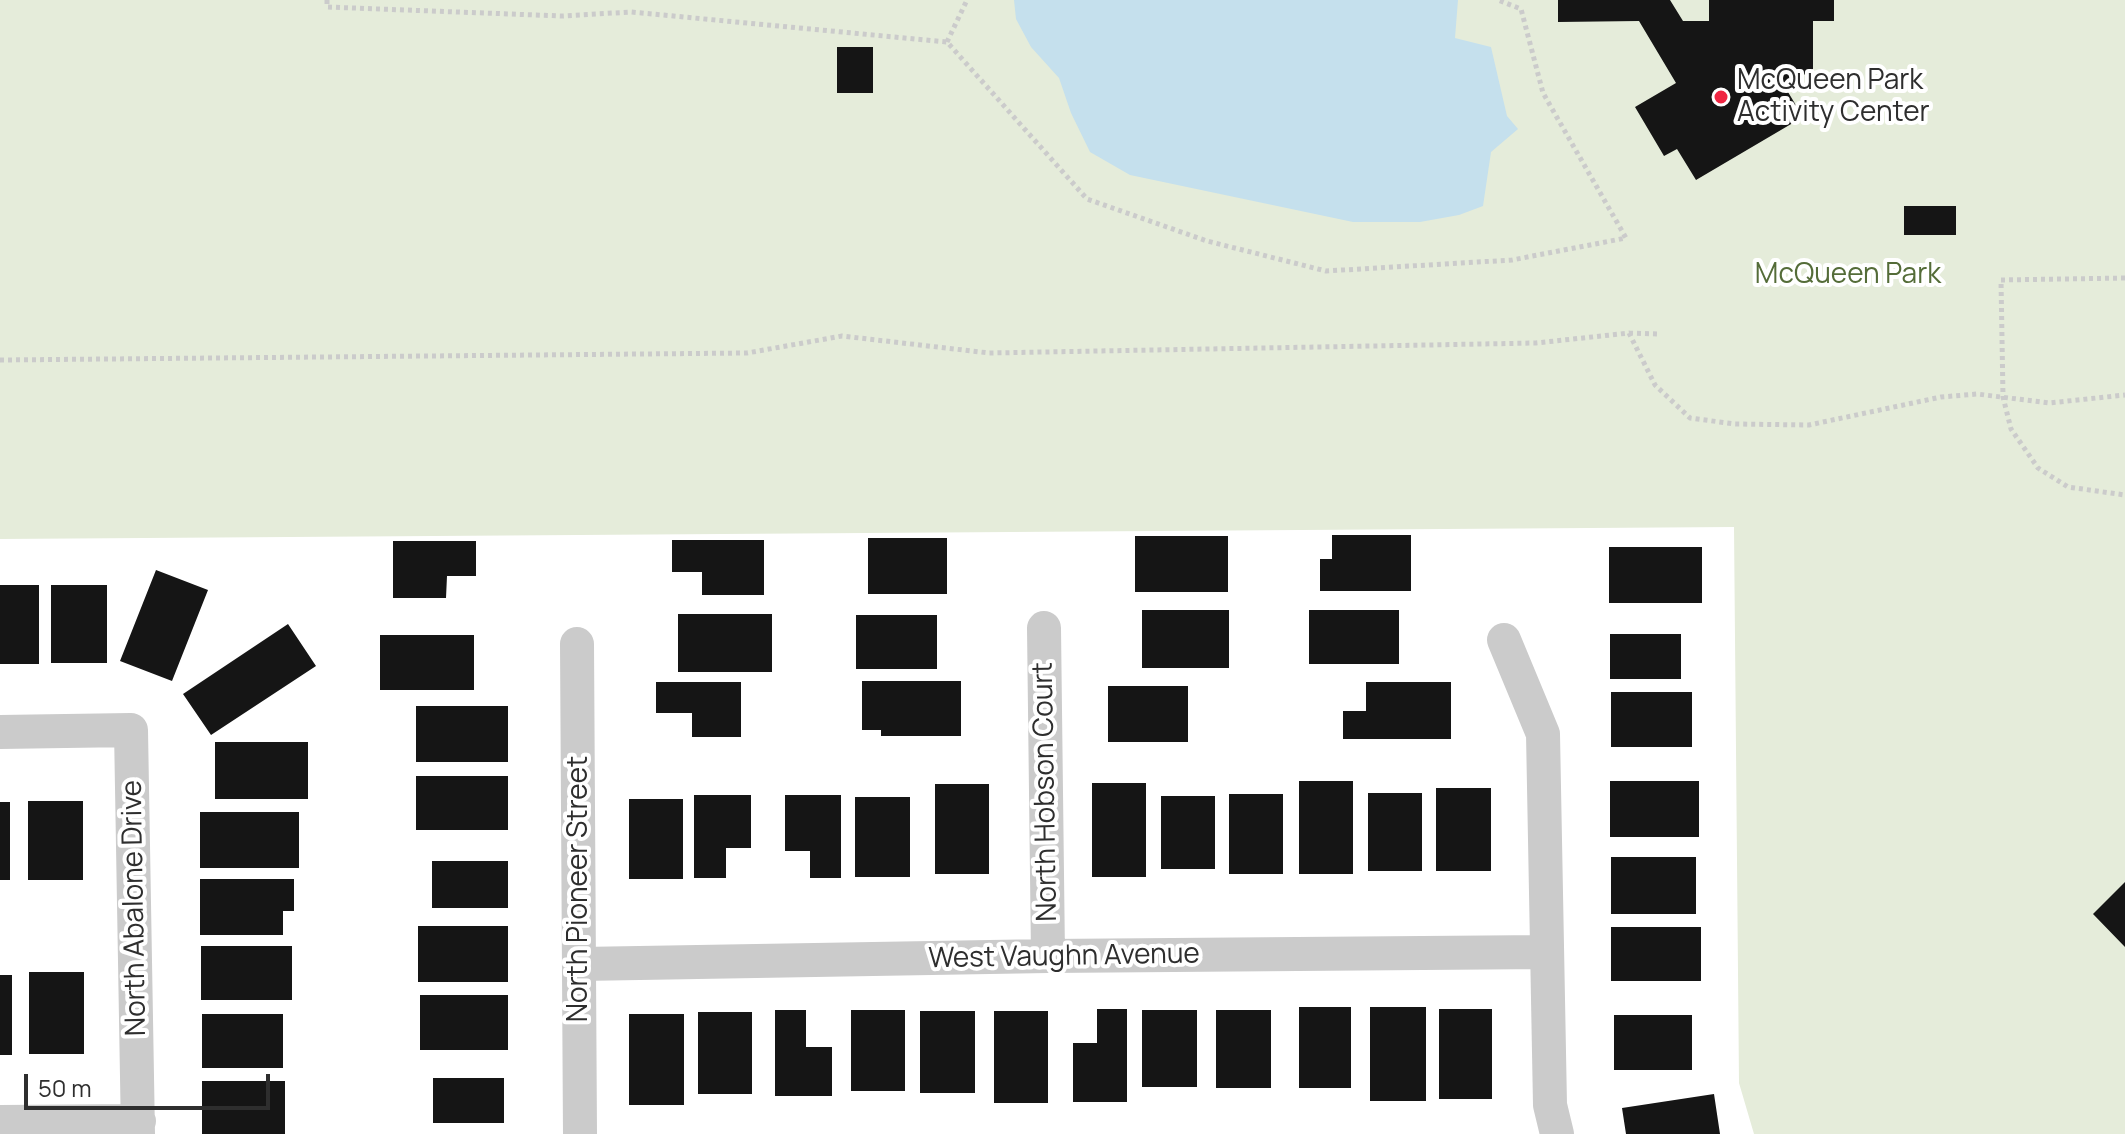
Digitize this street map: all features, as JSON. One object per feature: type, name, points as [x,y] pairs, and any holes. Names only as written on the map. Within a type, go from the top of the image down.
[{"type":"street","name":"North Hobson Court","points":[[1044,628],[1048,956]]},
{"type":"street","points":[[1504,640],[1543,734],[1550,1105],[1557,1134]]},
{"type":"street","name":"North Pioneer Street","points":[[577,644],[580,1134]]},
{"type":"street","name":"North Abalone Drive","points":[[0,732],[131,730],[138,1127]]},
{"type":"street","name":"West Vaughn Avenue","points":[[581,964],[1547,952]]},
{"type":"street","points":[[0,1122],[138,1127]]},
{"type":"path","points":[[327,0],[327,7],[562,16],[631,12],[947,42],[1087,199],[1207,241],[1326,271],[1512,260],[1626,238],[1543,93],[1521,9],[1498,0]]},
{"type":"path","points":[[947,42],[967,0]]},
{"type":"path","points":[[2125,278],[2001,280],[2003,397],[2011,429],[2038,468],[2068,487],[2125,495]]},
{"type":"path","points":[[1629,333],[1655,385],[1690,418],[1735,424],[1809,425],[1941,397],[1977,394],[2049,403],[2125,395]]},
{"type":"path","points":[[0,360],[747,353],[842,336],[989,353],[1536,343],[1629,333],[1660,334]]},
{"type":"green space","name":"McQueen Park","points":[[0,0],[2125,0],[2125,1134],[1754,1134],[1739,1083],[1734,527],[0,539]]},
{"type":"water","points":[[1014,0],[1458,0],[1455,38],[1491,47],[1507,116],[1518,129],[1491,152],[1483,206],[1459,215],[1420,222],[1353,222],[1130,175],[1090,152],[1071,113],[1059,78],[1031,47],[1016,19]]},
{"type":"building","name":"McQueen Park Activity Center","points":[[1558,0],[1670,0],[1683,21],[1709,21],[1709,0],[1834,0],[1834,21],[1813,21],[1813,69],[1785,87],[1803,117],[1696,180],[1677,149],[1664,156],[1635,107],[1676,83],[1639,21],[1558,22]]},
{"type":"building","points":[[837,47],[873,47],[873,93],[837,93]]},
{"type":"building","points":[[1904,206],[1956,206],[1956,235],[1904,235]]},
{"type":"building","points":[[1332,535],[1411,535],[1411,591],[1320,591],[1320,559],[1332,559]]},
{"type":"building","points":[[1135,536],[1228,536],[1228,592],[1135,592]]},
{"type":"building","points":[[868,538],[947,538],[947,594],[868,594]]},
{"type":"building","points":[[672,540],[764,540],[764,595],[702,595],[702,572],[672,572]]},
{"type":"building","points":[[393,541],[476,541],[476,576],[447,576],[446,598],[393,598]]},
{"type":"building","points":[[1609,547],[1702,547],[1702,603],[1609,603]]},
{"type":"building","points":[[156,570],[208,590],[172,681],[120,661]]},
{"type":"building","points":[[0,585],[39,585],[39,664],[0,664]]},
{"type":"building","points":[[51,585],[107,585],[107,663],[51,663]]},
{"type":"building","points":[[1142,610],[1229,610],[1229,668],[1142,668]]},
{"type":"building","points":[[1309,610],[1399,610],[1399,664],[1309,664]]},
{"type":"building","points":[[678,614],[772,614],[772,672],[678,672]]},
{"type":"building","points":[[856,615],[937,615],[937,669],[856,669]]},
{"type":"building","points":[[288,624],[316,666],[211,735],[183,694]]},
{"type":"building","points":[[1610,634],[1681,634],[1681,679],[1610,679]]},
{"type":"building","points":[[380,635],[474,635],[474,690],[380,690]]},
{"type":"building","points":[[862,681],[961,681],[961,736],[881,736],[881,730],[862,730]]},
{"type":"building","points":[[656,682],[741,682],[741,737],[692,737],[692,713],[656,713]]},
{"type":"building","points":[[1366,682],[1451,682],[1451,739],[1343,739],[1343,711],[1366,711]]},
{"type":"building","points":[[1108,686],[1188,686],[1188,742],[1108,742]]},
{"type":"building","points":[[1611,692],[1692,692],[1692,747],[1611,747]]},
{"type":"building","points":[[416,706],[508,706],[508,762],[416,762]]},
{"type":"building","points":[[215,742],[308,742],[308,799],[215,799]]},
{"type":"building","points":[[416,776],[508,776],[508,830],[416,830]]},
{"type":"building","points":[[1299,781],[1353,781],[1353,874],[1299,874]]},
{"type":"building","points":[[1610,781],[1699,781],[1699,837],[1610,837]]},
{"type":"building","points":[[1092,783],[1146,783],[1146,877],[1092,877]]},
{"type":"building","points":[[935,784],[989,784],[989,874],[935,874]]},
{"type":"building","points":[[1436,788],[1491,788],[1491,871],[1436,871]]},
{"type":"building","points":[[1368,793],[1422,793],[1422,871],[1368,871]]},
{"type":"building","points":[[1229,794],[1283,794],[1283,874],[1229,874]]},
{"type":"building","points":[[694,795],[751,795],[751,848],[726,848],[726,878],[694,878]]},
{"type":"building","points":[[785,795],[841,795],[841,878],[810,878],[810,851],[785,851]]},
{"type":"building","points":[[1161,796],[1215,796],[1215,869],[1161,869]]},
{"type":"building","points":[[855,797],[910,797],[910,877],[855,877]]},
{"type":"building","points":[[629,799],[683,799],[683,879],[629,879]]},
{"type":"building","points":[[28,801],[83,801],[83,880],[28,880]]},
{"type":"building","points":[[0,802],[10,802],[10,880],[0,880]]},
{"type":"building","points":[[200,812],[299,812],[299,868],[200,868]]},
{"type":"building","points":[[1611,857],[1696,857],[1696,914],[1611,914]]},
{"type":"building","points":[[432,861],[508,861],[508,908],[432,908]]},
{"type":"building","points":[[200,879],[294,879],[294,911],[283,911],[283,935],[200,935]]},
{"type":"building","points":[[2125,882],[2125,947],[2093,914]]},
{"type":"building","points":[[418,926],[508,926],[508,982],[418,982]]},
{"type":"building","points":[[1611,927],[1701,927],[1701,981],[1611,981]]},
{"type":"building","points":[[201,946],[292,946],[292,1000],[201,1000]]},
{"type":"building","points":[[29,972],[84,972],[84,1054],[29,1054]]},
{"type":"building","points":[[0,975],[12,975],[12,1055],[0,1055]]},
{"type":"building","points":[[420,995],[508,995],[508,1050],[420,1050]]},
{"type":"building","points":[[1299,1007],[1351,1007],[1351,1088],[1299,1088]]},
{"type":"building","points":[[1370,1007],[1426,1007],[1426,1101],[1370,1101]]},
{"type":"building","points":[[1097,1009],[1127,1009],[1127,1102],[1073,1102],[1073,1043],[1097,1043]]},
{"type":"building","points":[[1439,1009],[1492,1009],[1492,1099],[1439,1099]]},
{"type":"building","points":[[775,1010],[806,1010],[806,1047],[832,1047],[832,1096],[775,1096]]},
{"type":"building","points":[[851,1010],[905,1010],[905,1091],[851,1091]]},
{"type":"building","points":[[1142,1010],[1197,1010],[1197,1087],[1142,1087]]},
{"type":"building","points":[[1216,1010],[1271,1010],[1271,1088],[1216,1088]]},
{"type":"building","points":[[920,1011],[975,1011],[975,1093],[920,1093]]},
{"type":"building","points":[[994,1011],[1048,1011],[1048,1103],[994,1103]]},
{"type":"building","points":[[698,1012],[752,1012],[752,1094],[698,1094]]},
{"type":"building","points":[[202,1014],[283,1014],[283,1068],[202,1068]]},
{"type":"building","points":[[629,1014],[684,1014],[684,1105],[629,1105]]},
{"type":"building","points":[[1614,1015],[1692,1015],[1692,1070],[1614,1070]]},
{"type":"building","points":[[433,1078],[504,1078],[504,1123],[433,1123]]},
{"type":"building","points":[[202,1081],[285,1081],[285,1134],[202,1134]]},
{"type":"building","points":[[1714,1094],[1720,1134],[1626,1134],[1622,1108]]},
{"type":"place","name":"McQueen Park Activity Center","points":[[1721,97]]}]
